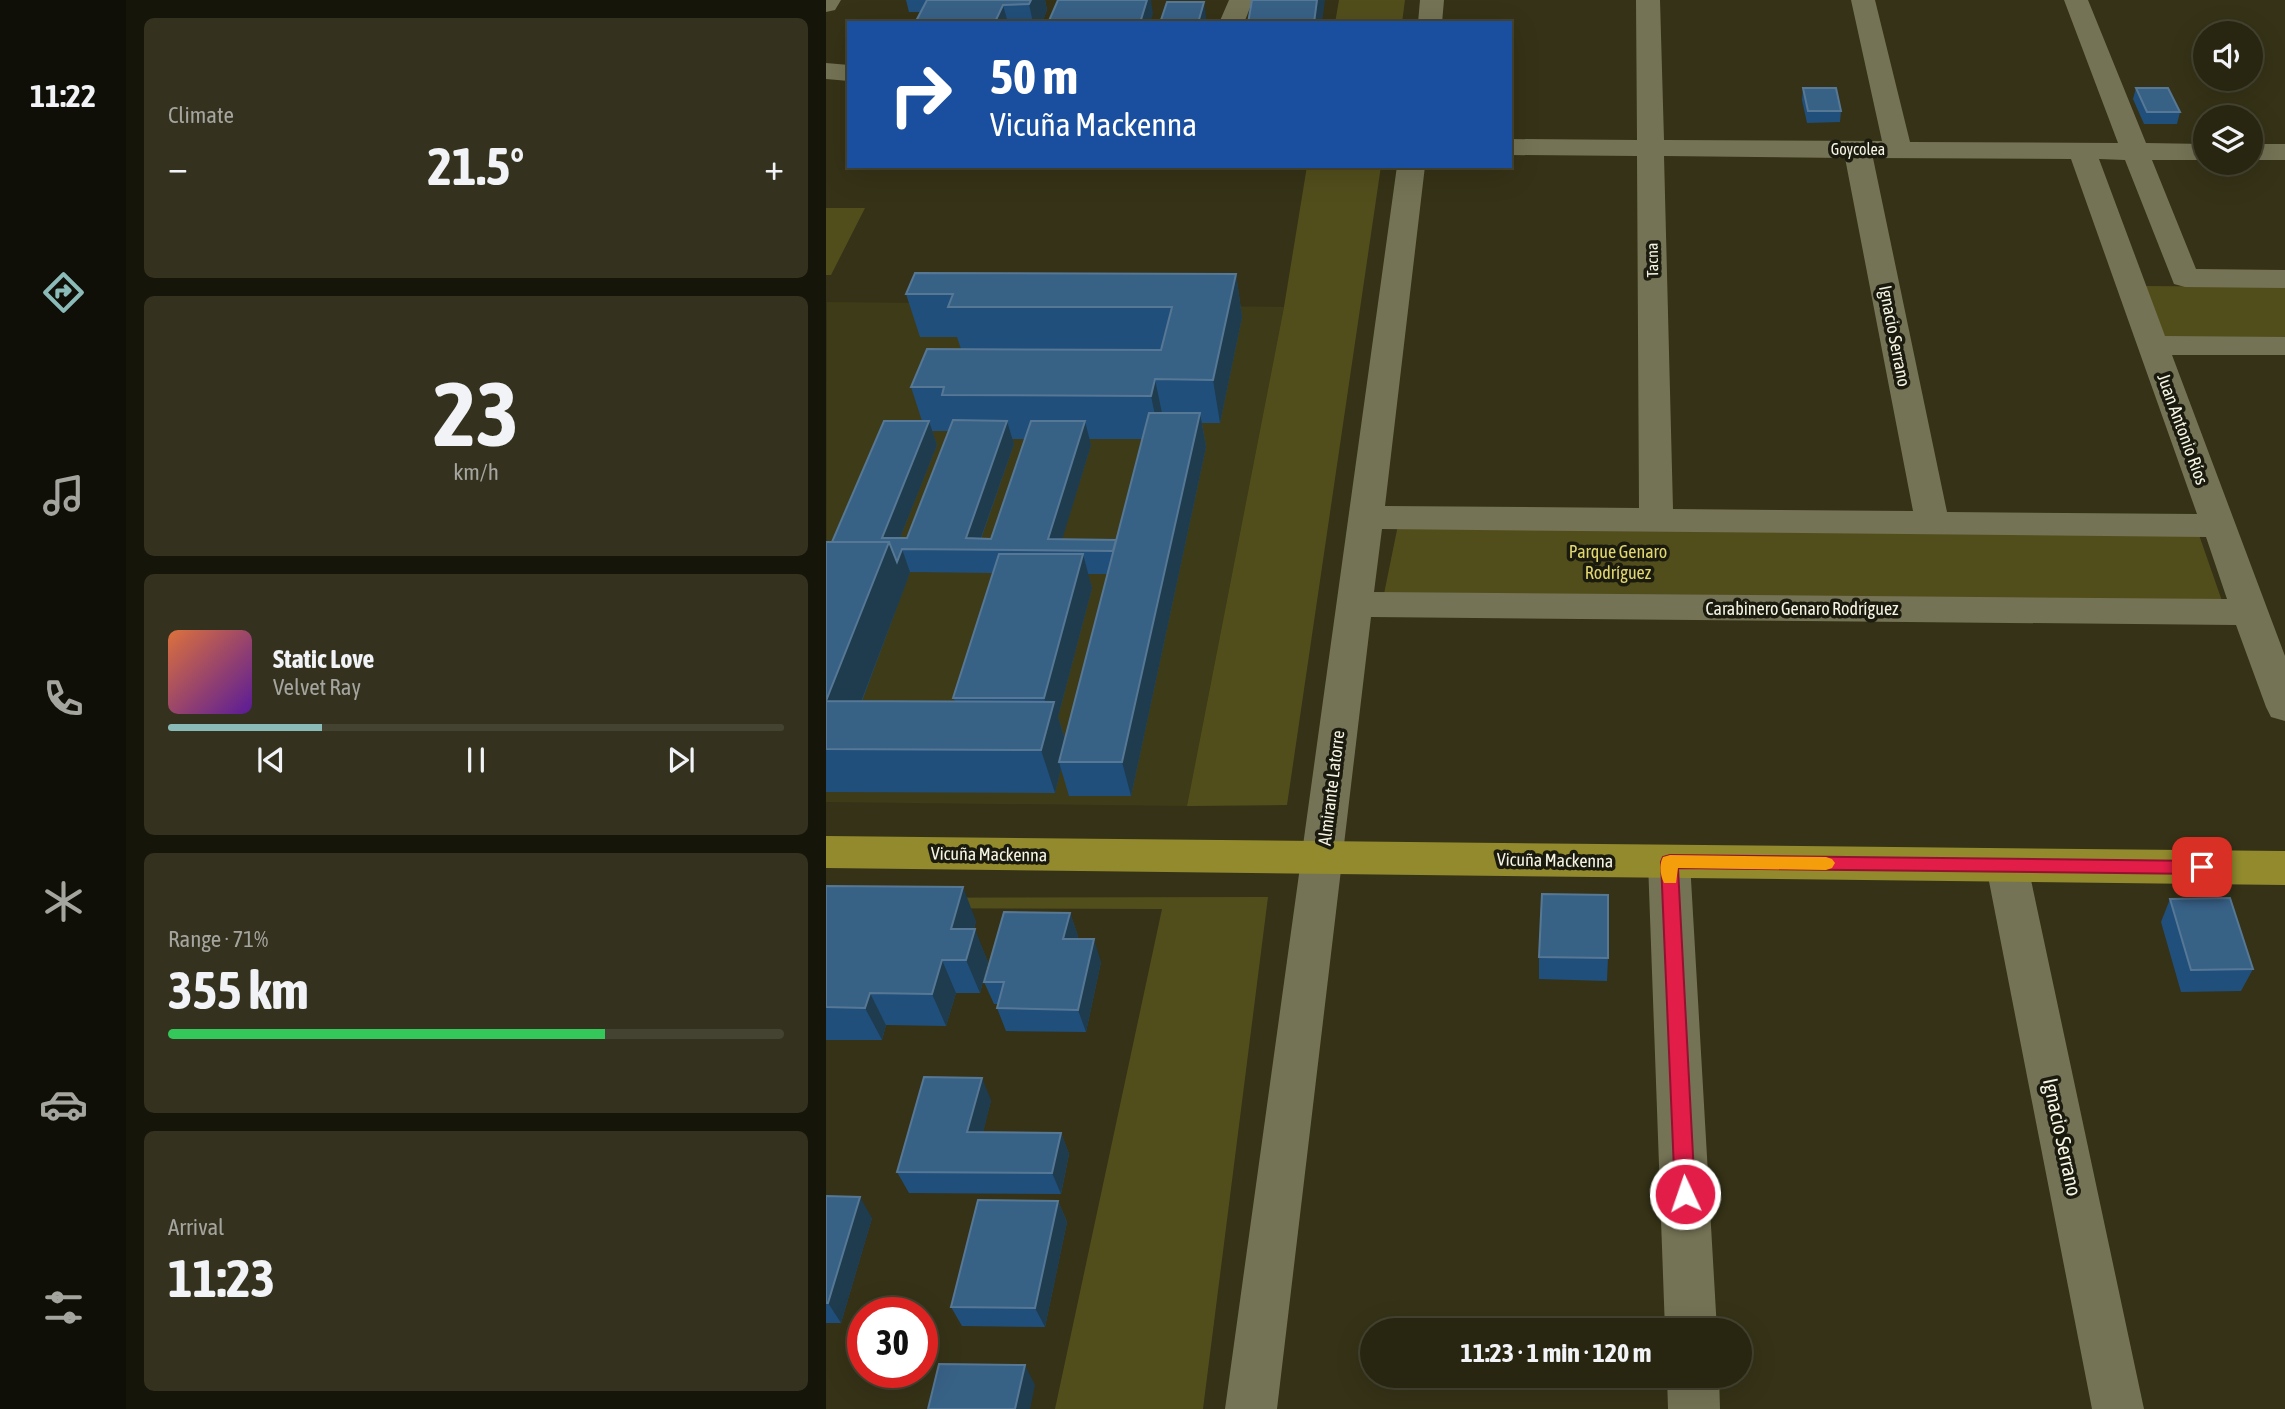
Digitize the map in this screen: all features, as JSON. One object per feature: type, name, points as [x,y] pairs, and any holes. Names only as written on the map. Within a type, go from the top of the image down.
[{"type":"main road","name":"Vicuña Mackenna","points":[[826,852],[2285,868]]},
{"type":"street","points":[[826,5],[829,0]]},
{"type":"street","points":[[1232,21],[1241,0]]},
{"type":"street","points":[[1430,21],[1432,0]]},
{"type":"street","name":"Tacna","points":[[1648,0],[1656,520]]},
{"type":"street","points":[[1863,0],[1898,149]]},
{"type":"street","points":[[2076,0],[2185,278],[2285,279]]},
{"type":"street","points":[[826,71],[847,73]]},
{"type":"street","name":"Goycolea","points":[[1512,147],[2193,152]]},
{"type":"street","name":"Ignacio Serrano","points":[[1857,149],[1932,522]]},
{"type":"street","name":"Juan Antonio Ríos","points":[[2082,151],[2285,707]]},
{"type":"street","points":[[2263,152],[2285,152]]},
{"type":"street","name":"Almirante Latorre","points":[[1251,1409],[1411,168]]},
{"type":"street","points":[[2153,345],[2285,346]]},
{"type":"street","points":[[1366,516],[2219,526]]},
{"type":"street","name":"Carabinero Genaro Rodríguez","points":[[1354,604],[2250,612]]},
{"type":"street","points":[[1670,862],[1690,1318]]},
{"type":"street","name":"Ignacio Serrano","points":[[2007,866],[2118,1409]]},
{"type":"street","points":[[1693,1388],[1694,1409]]},
{"type":"shaded area","points":[[827,302],[1284,307],[1187,806],[826,802]]},
{"type":"green space","points":[[1339,0],[1405,0],[1402,21],[1335,21]]},
{"type":"green space","points":[[1307,168],[1381,168],[1287,805],[1187,806],[1284,307]]},
{"type":"green space","points":[[826,208],[865,208],[831,275],[826,275]]},
{"type":"green space","points":[[2139,286],[2285,287],[2285,337],[2160,337]]},
{"type":"green space","name":"Parque Genaro Rodríguez","points":[[1398,525],[2198,532],[2222,601],[1384,594]]},
{"type":"green space","points":[[1268,897],[1203,1409],[1055,1409],[1162,909],[826,908],[826,898]]},
{"type":"building","points":[[927,0],[1031,0],[1029,4],[1003,5],[995,21],[916,21]]},
{"type":"building","points":[[1058,0],[1147,0],[1141,21],[1049,21]]},
{"type":"building","points":[[1252,0],[1317,0],[1314,21],[1248,21]]},
{"type":"building","points":[[1167,2],[1204,2],[1199,21],[1161,21]]},
{"type":"building","points":[[1803,88],[1836,88],[1841,111],[1808,111]]},
{"type":"building","points":[[2136,88],[2168,88],[2180,112],[2147,112]]},
{"type":"building","points":[[915,273],[1236,274],[1213,380],[1155,379],[1151,396],[942,395],[944,387],[911,387],[927,349],[1161,350],[1172,307],[948,307],[953,294],[906,294]]},
{"type":"building","points":[[1149,413],[1200,413],[1122,762],[1059,762]]},
{"type":"building","points":[[953,420],[1007,421],[966,538],[991,539],[1031,421],[1085,421],[1048,539],[1116,540],[1113,551],[902,549],[897,562],[889,542],[832,542],[884,421],[929,421],[882,538],[907,538]]},
{"type":"building","points":[[826,542],[889,542],[826,701]]},
{"type":"building","points":[[999,554],[1083,554],[1044,698],[953,698]]},
{"type":"building","points":[[826,701],[1054,702],[1041,750],[826,749]]},
{"type":"building","points":[[826,886],[963,887],[951,929],[975,929],[966,960],[942,960],[932,994],[870,993],[865,1008],[826,1007]]},
{"type":"building","points":[[1542,894],[1608,895],[1608,958],[1539,957]]},
{"type":"building","points":[[2230,898],[2253,969],[2191,970],[2170,899]]},
{"type":"building","points":[[1004,912],[1070,913],[1063,939],[1094,939],[1078,1010],[997,1008],[1004,982],[984,982]]},
{"type":"building","points":[[924,1077],[982,1078],[967,1132],[1061,1133],[1052,1173],[897,1172]]},
{"type":"building","points":[[826,1196],[860,1197],[828,1303],[826,1303]]},
{"type":"building","points":[[978,1200],[1058,1201],[1035,1308],[951,1307]]},
{"type":"building","points":[[939,1364],[1025,1365],[1015,1409],[928,1409],[933,1388],[938,1388]]},
{"type":"slow traffic","points":[[1670,878],[1670,862],[1826,863]]},
{"type":"route","points":[[1685,1194],[1670,862],[2202,867]]}]
